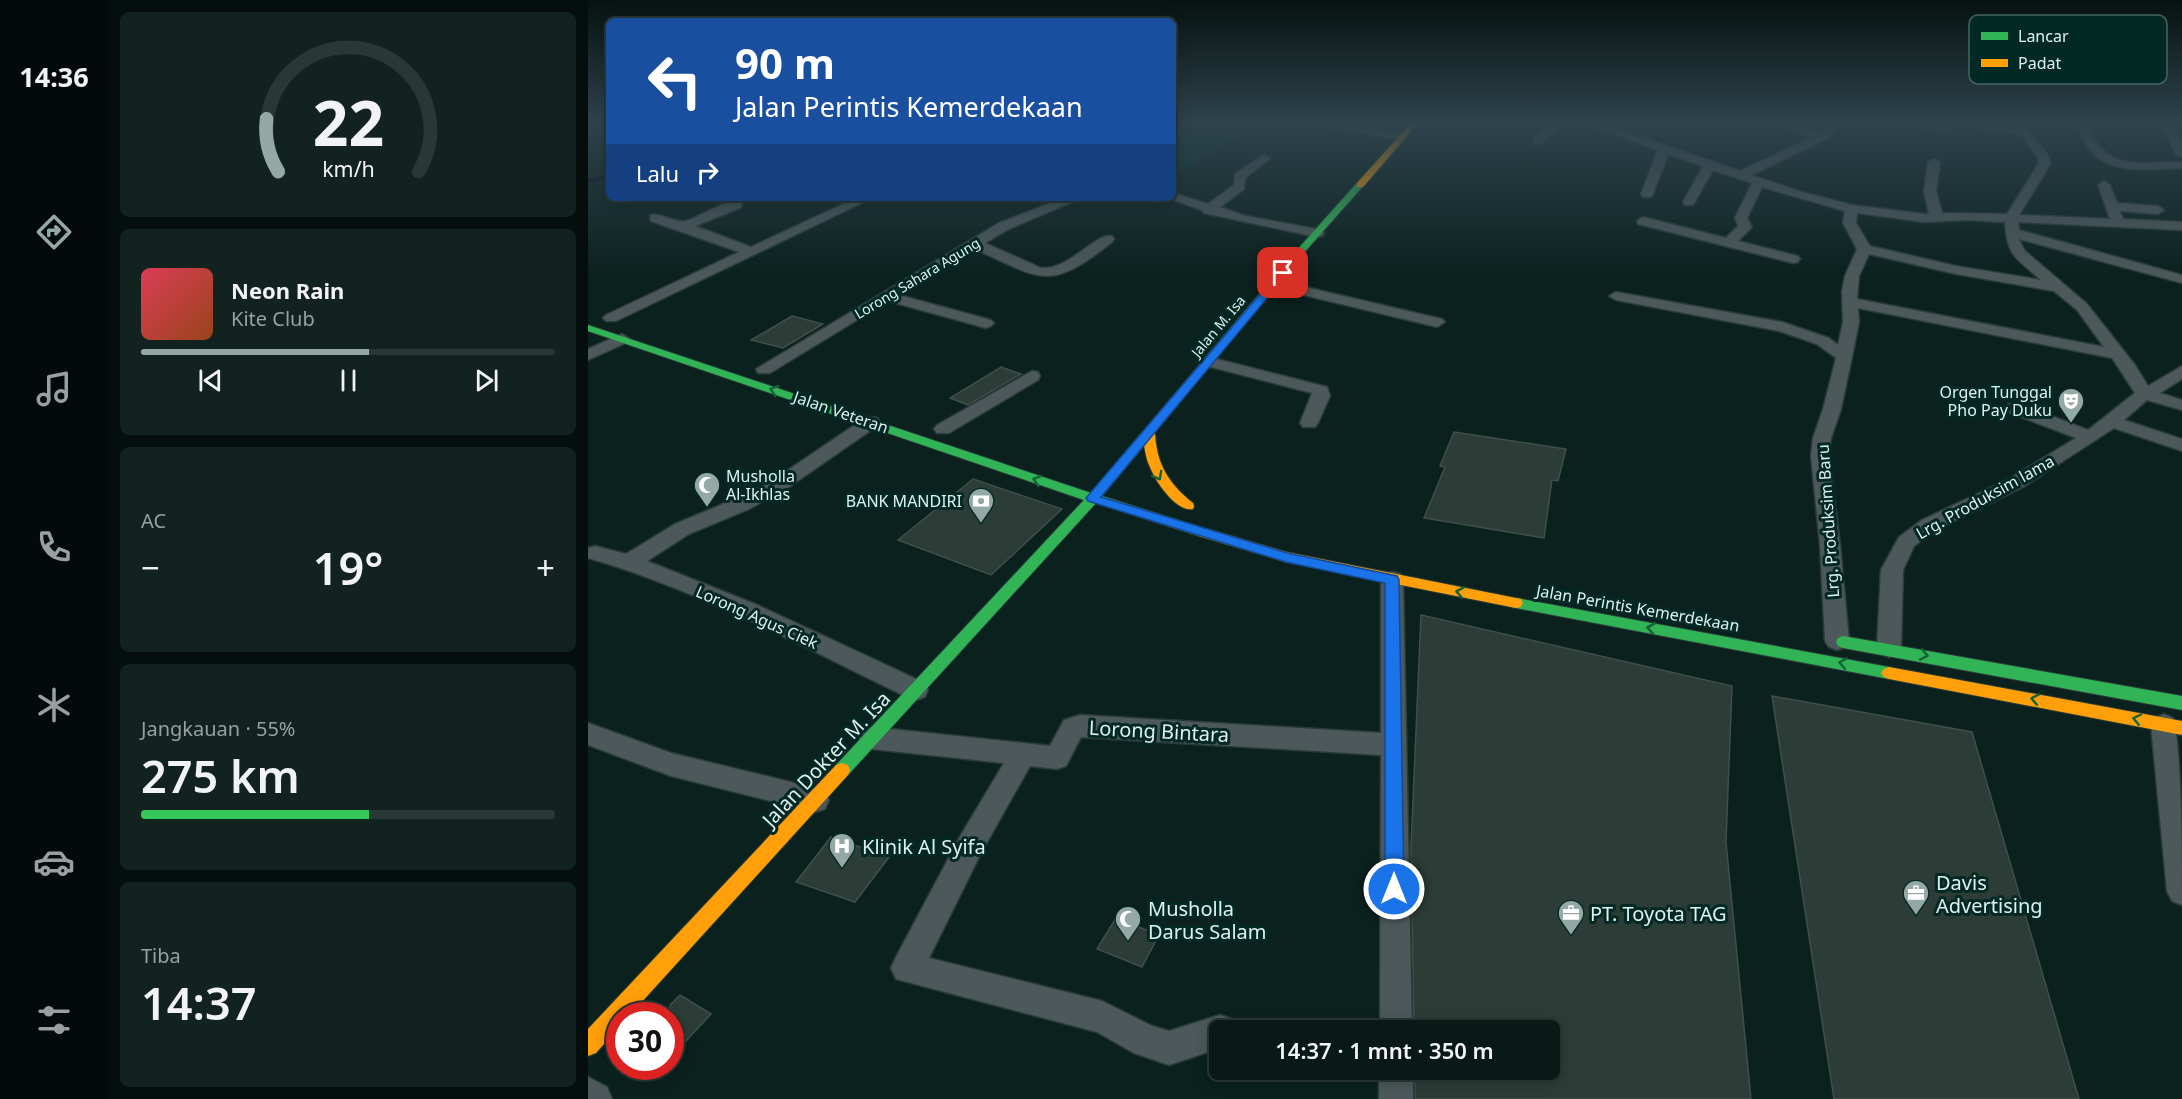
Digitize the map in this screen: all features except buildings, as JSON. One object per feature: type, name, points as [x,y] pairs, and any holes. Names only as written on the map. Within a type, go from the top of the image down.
[{"type":"main road","name":"Jalan M. Isa","points":[[1093,498],[1370,173]]},
{"type":"main road","points":[[605,316],[633,326]]},
{"type":"main road","name":"Jalan Veteran","points":[[588,327],[1093,498]]},
{"type":"main road","name":"Jalan Veteran","points":[[759,368],[786,377]]},
{"type":"main road","points":[[937,427],[965,436]]},
{"type":"main road","points":[[1149,434],[1149,454],[1154,470],[1164,486],[1194,508],[1158,497]]},
{"type":"main road","name":"Jalan Perintis Kemerdekaan","points":[[1093,498],[1392,580],[2173,727]]},
{"type":"main road","name":"Jalan Dokter M. Isa","points":[[588,1045],[1093,498]]},
{"type":"main road","points":[[1831,639],[2182,703]]},
{"type":"street","points":[[1208,210],[1240,186],[1239,177],[1244,173]]},
{"type":"street","points":[[1647,194],[1655,173]]},
{"type":"street","points":[[1689,202],[1705,173]]},
{"type":"street","points":[[1735,173],[1852,209],[1936,217],[1965,216],[2011,225],[2182,279]]},
{"type":"street","points":[[1740,175],[1744,173]]},
{"type":"street","points":[[1932,173],[1930,191],[1936,217]]},
{"type":"street","points":[[2039,173],[2011,225],[2018,252],[2082,307],[2144,394],[2182,405]]},
{"type":"street","points":[[2105,173],[2111,206],[2120,225]]},
{"type":"street","points":[[1730,242],[1745,227],[1741,218],[1758,182]]},
{"type":"street","points":[[1176,199],[1208,210],[1317,234]]},
{"type":"street","points":[[605,316],[860,201]]},
{"type":"street","name":"Lorong Sahara Agung","points":[[759,368],[1014,221],[1067,201]]},
{"type":"street","points":[[684,226],[736,205]]},
{"type":"street","points":[[2111,206],[2158,210]]},
{"type":"street","points":[[1852,209],[1849,223],[1864,249],[1944,267],[2059,287]]},
{"type":"street","points":[[656,218],[684,226],[751,252]]},
{"type":"street","points":[[1643,220],[1793,259]]},
{"type":"street","points":[[2011,225],[2182,226]]},
{"type":"street","points":[[974,243],[1038,272],[1046,273],[1055,272],[1078,262],[1107,239]]},
{"type":"street","name":"Lrg. Produksim Baru","points":[[1831,639],[1830,545],[1820,456],[1822,438],[1832,410],[1851,322],[1849,291],[1852,276],[1864,249]]},
{"type":"street","points":[[1275,284],[1437,322]]},
{"type":"street","points":[[886,296],[986,323]]},
{"type":"street","points":[[1616,296],[1782,327],[1823,341],[1844,357]]},
{"type":"street","points":[[1851,302],[2117,354]]},
{"type":"street","points":[[588,355],[622,339]]},
{"type":"street","points":[[1209,362],[1312,387],[1320,391],[1321,396],[1309,423]]},
{"type":"street","name":"Lrg. Produksim lama","points":[[1889,648],[1892,570],[1906,542],[1929,525],[2003,490],[2089,437],[2144,394],[2161,387],[2181,372]]},
{"type":"street","points":[[937,427],[1032,376]]},
{"type":"street","points":[[2014,408],[2089,437]]},
{"type":"street","points":[[2111,421],[2182,445]]},
{"type":"street","points":[[629,562],[682,529],[742,504],[779,485],[871,422]]},
{"type":"street","name":"Lorong Agus Ciek","points":[[595,553],[629,562],[747,610],[916,690]]},
{"type":"street","points":[[1392,580],[1396,1020]]},
{"type":"street","name":"Lorong Bintara","points":[[872,738],[1057,758],[1073,728],[1080,726],[1393,745]]},
{"type":"street","points":[[2173,727],[2182,891]]},
{"type":"street","points":[[588,734],[613,746],[714,778],[815,800]]},
{"type":"street","points":[[1024,753],[971,844],[907,969],[1102,1017],[1161,1047],[1169,1048],[1209,1035]]},
{"type":"street","points":[[1396,1080],[1396,1099]]},
{"type":"street","points":[[588,1094],[595,1099]]},
{"type":"waterway","points":[[588,181],[606,177]]},
{"type":"traffic: fast","points":[[842,770],[1108,482],[1291,262],[1360,185]]},
{"type":"traffic: fast","points":[[588,328],[871,422],[1023,476],[1204,533]]},
{"type":"traffic: fast","points":[[1516,603],[1889,673]]},
{"type":"traffic: fast","points":[[1843,642],[2182,703]]},
{"type":"traffic: slow","points":[[1360,185],[1370,173]]},
{"type":"traffic: slow","points":[[1149,434],[1152,456],[1159,475],[1171,491],[1188,506]]},
{"type":"traffic: slow","points":[[1204,533],[1286,557],[1516,603]]},
{"type":"traffic: slow","points":[[1889,673],[2182,728]]},
{"type":"traffic: slow","points":[[588,1045],[842,770]]},
{"type":"place","name":"Orgen Tunggal Pho Pay Duku","points":[[2071,424]]},
{"type":"place","name":"Musholla Al-Ikhlas","points":[[707,508]]},
{"type":"place","name":"BANK MANDIRI","points":[[981,524]]},
{"type":"place","name":"Klinik Al Syifa","points":[[842,869]]},
{"type":"place","name":"Davis Advertising","points":[[1916,916]]},
{"type":"place","name":"PT. Toyota TAG","points":[[1571,936]]},
{"type":"place","name":"Musholla Darus Salam","points":[[1128,942]]},
{"type":"route","points":[[1283,273],[1093,498],[1286,557],[1392,580],[1394,889]]}]
